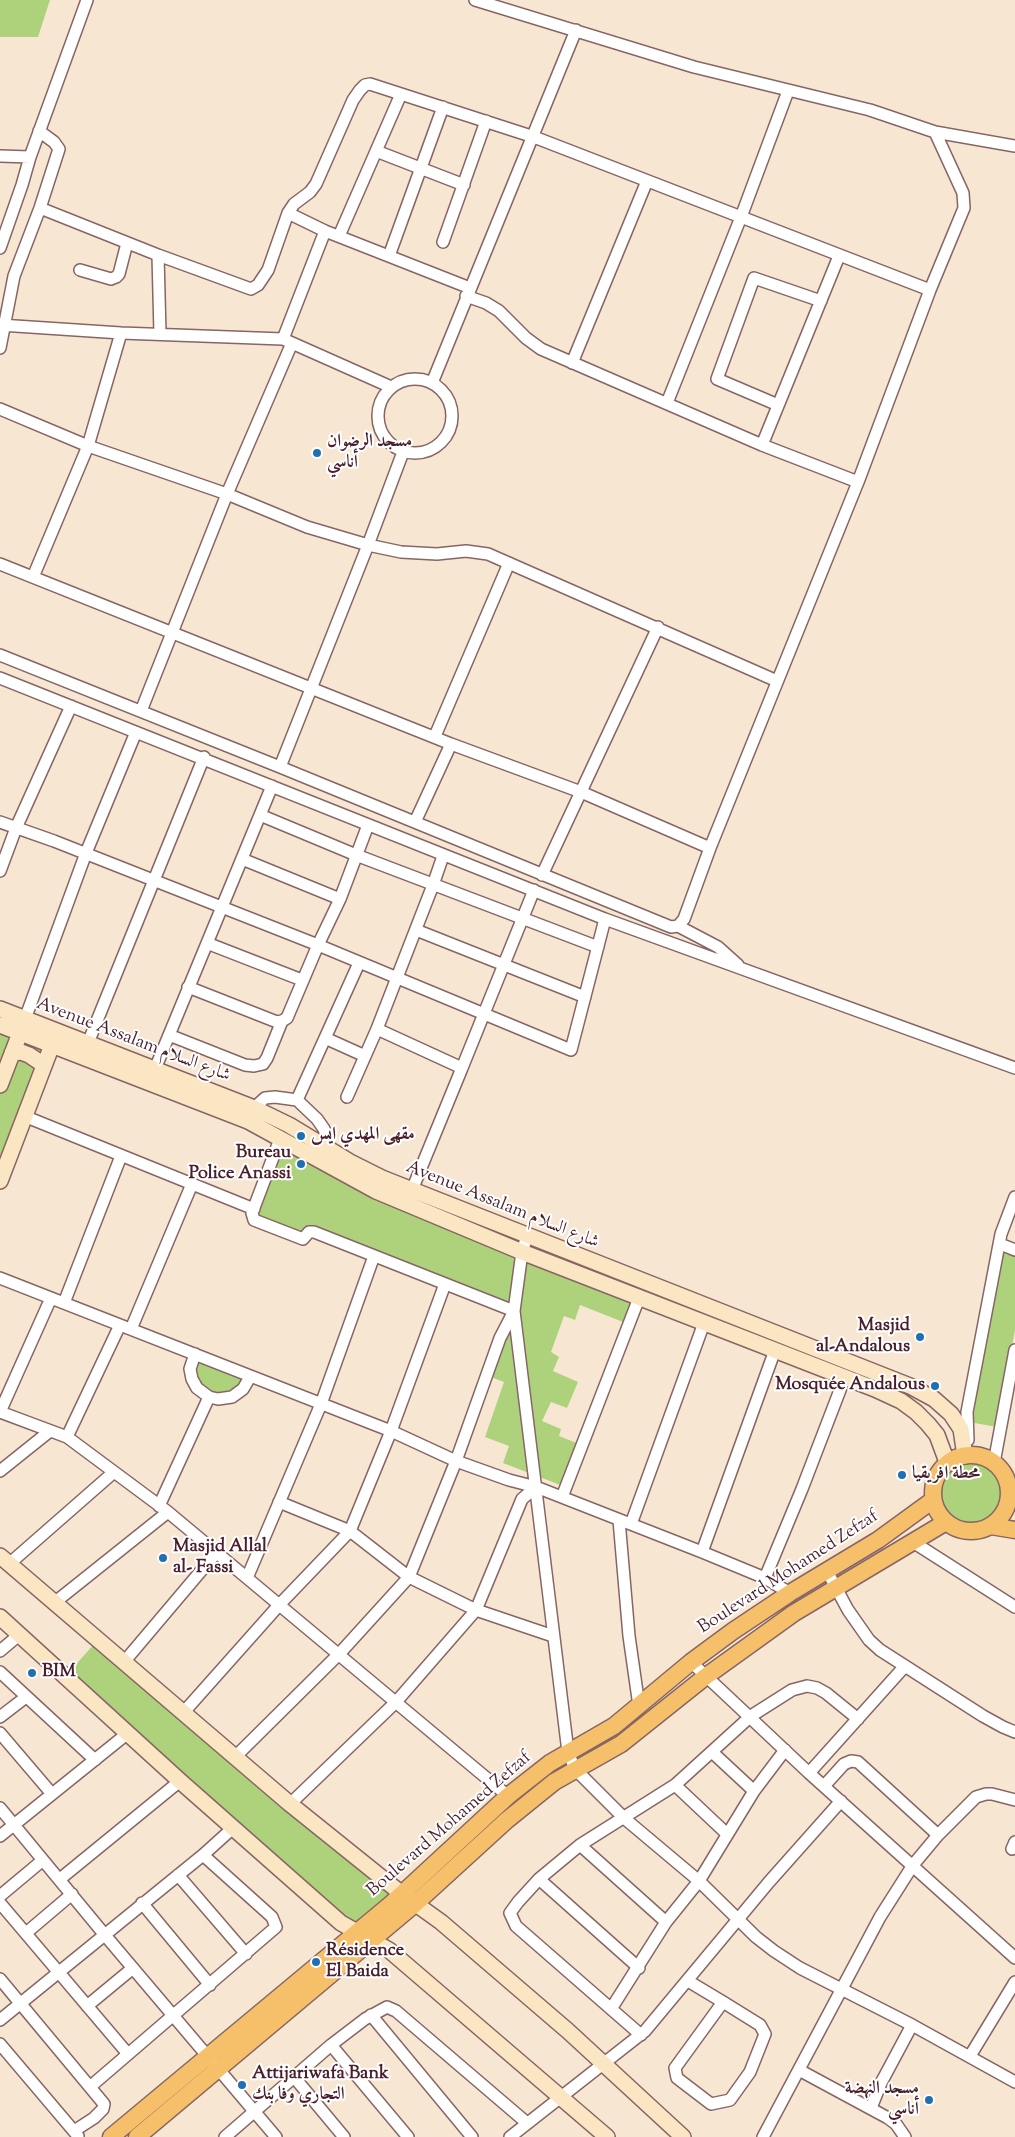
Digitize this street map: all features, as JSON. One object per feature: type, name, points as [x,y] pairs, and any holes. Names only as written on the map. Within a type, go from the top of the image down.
[{"type":"main road","points":[[967,1456],[980,1457],[994,1464],[1006,1478],[1012,1490],[1005,1510],[991,1526],[980,1531],[956,1528],[946,1522],[938,1512],[933,1500],[935,1479],[947,1462],[967,1456]]},
{"type":"main road","name":"Boulevard Mohamed Zefzaf","points":[[137,2137],[372,1940],[409,1898],[508,1796],[550,1763],[600,1736],[691,1662],[733,1631],[790,1593],[878,1540],[933,1500]]},
{"type":"main road","name":"Boulevard Mohamed Zefzaf","points":[[112,2137],[357,1933],[409,1898],[554,1782],[621,1744],[705,1677],[769,1630],[946,1522]]},
{"type":"main road","points":[[991,1526],[1015,1530]]},
{"type":"street","points":[[0,248],[39,131],[87,0]]},
{"type":"street","points":[[475,0],[694,67],[870,110],[935,132],[1015,146]]},
{"type":"street","points":[[432,383],[468,292],[534,137],[576,30]]},
{"type":"street","points":[[40,208],[158,255],[251,289],[258,285],[268,270],[288,213],[294,204],[306,196],[316,184],[360,90],[370,84],[534,137],[930,290]]},
{"type":"street","points":[[667,403],[741,217],[788,91]]},
{"type":"street","points":[[338,236],[401,94]]},
{"type":"street","points":[[389,256],[443,107]]},
{"type":"street","points":[[443,242],[486,121]]},
{"type":"street","points":[[0,348],[2,325],[14,276],[40,208],[59,149],[54,142],[39,131]]},
{"type":"street","points":[[678,926],[684,919],[710,848],[858,482],[930,290],[964,208],[963,193],[935,132]]},
{"type":"street","points":[[376,151],[464,185]]},
{"type":"street","points":[[0,156],[30,157]]},
{"type":"street","points":[[572,363],[648,181]]},
{"type":"street","points":[[0,211],[12,211]]},
{"type":"street","points":[[288,213],[325,231],[389,256],[468,292],[499,311],[526,338],[540,348],[762,445],[858,482]]},
{"type":"street","points":[[141,711],[171,631],[288,341],[325,231]]},
{"type":"street","points":[[80,270],[111,279],[116,277],[119,274],[127,243]]},
{"type":"street","points":[[158,255],[160,334]]},
{"type":"street","points":[[762,445],[840,256]]},
{"type":"street","points":[[778,405],[717,379],[754,278],[821,301]]},
{"type":"street","points":[[2,325],[288,341],[391,387]]},
{"type":"street","points":[[33,577],[88,446],[121,333]]},
{"type":"street","points":[[410,379],[421,379],[432,383],[441,389],[448,398],[452,409],[450,431],[436,448],[414,454],[403,452],[385,438],[380,428],[379,406],[391,387],[400,382],[410,379]]},
{"type":"street","points":[[0,409],[88,446],[227,494],[308,527],[368,545],[401,552],[488,554],[658,627],[777,682]]},
{"type":"street","points":[[280,766],[403,452]]},
{"type":"street","points":[[0,564],[452,744],[581,792],[710,848]]},
{"type":"street","points":[[435,736],[509,564]]},
{"type":"street","points":[[542,875],[658,627]]},
{"type":"street","points":[[0,655],[280,766],[671,927],[678,926],[718,947],[740,968]]},
{"type":"street","points":[[0,678],[204,757],[443,856],[605,919],[1015,1068]]},
{"type":"street","points":[[0,871],[16,828],[71,706]]},
{"type":"street","points":[[1,1077],[12,1053],[86,853],[136,732]]},
{"type":"street","points":[[415,822],[452,744]]},
{"type":"street","points":[[88,1044],[204,757]]},
{"type":"street","points":[[155,1069],[272,786]]},
{"type":"street","points":[[260,815],[356,855],[598,947]]},
{"type":"street","points":[[0,822],[86,853],[220,908],[318,945],[571,1050],[605,919]]},
{"type":"street","points":[[188,987],[277,1022],[287,1018],[302,980],[340,899],[368,825]]},
{"type":"street","points":[[347,1097],[377,1029],[434,885],[443,856]]},
{"type":"street","points":[[242,859],[340,899]]},
{"type":"street","points":[[412,1190],[534,890]]},
{"type":"street","points":[[416,930],[585,998]]},
{"type":"street","points":[[207,943],[302,980]]},
{"type":"street","points":[[297,1100],[359,963]]},
{"type":"street","name":"Avenue Assalam شارع السلام","points":[[0,1009],[52,1045],[248,1121],[280,1139],[346,1168],[382,1178],[910,1386],[934,1398],[951,1414],[961,1429],[967,1456]]},
{"type":"street","points":[[169,1035],[245,1065],[254,1066],[263,1064],[267,1058],[282,1021]]},
{"type":"street","name":"Avenue Assalam شارع السلام","points":[[0,1025],[22,1026],[88,1044],[254,1108],[289,1125],[325,1147],[346,1168],[376,1191],[522,1252],[884,1393],[916,1412],[937,1436],[947,1462]]},
{"type":"street","points":[[377,1029],[462,1068]]},
{"type":"street","points":[[325,1038],[365,1056]]},
{"type":"street","points":[[0,1181],[52,1045]]},
{"type":"street","points":[[12,1053],[21,1052],[30,1055],[44,1065]]},
{"type":"street","points":[[254,1108],[265,1098],[275,1097],[297,1100],[317,1119],[324,1129],[325,1147]]},
{"type":"street","points":[[24,1116],[254,1209]]},
{"type":"street","points":[[280,1139],[251,1215],[254,1220],[303,1239],[309,1232],[314,1232],[514,1311]]},
{"type":"street","points":[[64,1303],[121,1156]]},
{"type":"street","points":[[67,1437],[125,1327],[192,1184]]},
{"type":"street","points":[[967,1456],[967,1412],[1000,1244],[1007,1215],[1015,1197]]},
{"type":"street","points":[[527,1236],[522,1252],[514,1311],[568,1752],[576,1768],[624,1818],[700,1881],[756,1937],[774,1952],[800,1968],[912,2025],[1015,2082]]},
{"type":"street","points":[[1000,1244],[1015,1250]]},
{"type":"street","points":[[247,1578],[322,1404],[374,1256]]},
{"type":"street","points":[[0,1278],[392,1431],[456,1461],[509,1480],[536,1487],[702,1552],[765,1578],[790,1593]]},
{"type":"street","points":[[183,1714],[280,1604],[350,1531],[392,1431],[445,1284]]},
{"type":"street","points":[[52,1298],[0,1412],[67,1437],[164,1509],[340,1653],[508,1796]]},
{"type":"street","points":[[562,1497],[639,1298]]},
{"type":"street","points":[[235,1757],[340,1653],[409,1577],[456,1461],[500,1338],[514,1311]]},
{"type":"street","points":[[631,1524],[704,1322]]},
{"type":"street","points":[[702,1552],[775,1350]]},
{"type":"street","points":[[994,1464],[1015,1350]]},
{"type":"street","points":[[194,1354],[190,1368],[192,1379],[200,1392],[209,1397],[218,1399],[232,1397],[243,1389],[250,1377]]},
{"type":"street","points":[[765,1578],[845,1377]]},
{"type":"street","points":[[54,1603],[164,1509],[209,1397]]},
{"type":"street","points":[[951,1414],[960,1416],[967,1412]]},
{"type":"street","points":[[0,1471],[50,1431]]},
{"type":"street","points":[[114,1472],[4,1560],[290,1804],[499,1972],[684,2137]]},
{"type":"street","points":[[290,1804],[396,1702],[476,1610],[522,1499],[536,1487]]},
{"type":"street","points":[[280,1502],[350,1531],[409,1577],[476,1610],[553,1636]]},
{"type":"street","points":[[619,1520],[629,1636],[639,1706]]},
{"type":"street","points":[[913,1542],[1015,1607]]},
{"type":"street","points":[[124,1662],[217,1552]]},
{"type":"street","points":[[827,1571],[854,1620],[869,1640],[905,1666],[983,1716],[1003,1728],[1015,1732]]},
{"type":"street","points":[[0,1617],[180,1781],[329,1912],[357,1933],[389,1950],[607,2137]]},
{"type":"street","points":[[0,1652],[19,1635]]},
{"type":"street","points":[[691,1662],[705,1677],[751,1716],[809,1773],[1015,1958]]},
{"type":"street","points":[[809,1773],[905,1666]]},
{"type":"street","points":[[0,1672],[95,1760]]},
{"type":"street","points":[[641,2035],[520,1930],[511,1919],[510,1913],[539,1879],[580,1845],[675,1785],[751,1716],[792,1690],[807,1686],[826,1693],[858,1719]]},
{"type":"street","points":[[0,1717],[26,1696]]},
{"type":"street","points":[[0,1733],[52,1794]]},
{"type":"street","points":[[0,1836],[128,1733]]},
{"type":"street","points":[[611,2009],[639,1968],[666,1922],[700,1881],[754,1792],[785,1750]]},
{"type":"street","points":[[712,1752],[754,1792]]},
{"type":"street","points":[[824,1786],[844,1764],[851,1761],[858,1762],[938,1835]]},
{"type":"street","points":[[60,1880],[180,1781]]},
{"type":"street","points":[[675,1785],[727,1834]]},
{"type":"street","points":[[763,2137],[843,1990],[880,1917],[913,1865],[938,1835],[976,1797],[992,1794],[1015,1800]]},
{"type":"street","points":[[510,2137],[641,2035],[739,1918],[841,1801]]},
{"type":"street","points":[[0,1808],[276,2137]]},
{"type":"street","points":[[0,2020],[203,1855],[234,1827]]},
{"type":"street","points":[[580,1845],[666,1922]]},
{"type":"street","points":[[91,2086],[274,1930],[275,1922],[203,1855]]},
{"type":"street","points":[[0,1896],[43,1860]]},
{"type":"street","points":[[178,1875],[246,1954]]},
{"type":"street","points":[[539,1879],[639,1968]]},
{"type":"street","points":[[26,1933],[72,1894]]},
{"type":"street","points":[[0,1903],[128,2054]]},
{"type":"street","points":[[142,1903],[210,1985]]},
{"type":"street","points":[[87,2006],[133,1968]]},
{"type":"street","points":[[0,1979],[91,2086],[104,2104],[103,2109],[76,2134],[0,2044]]},
{"type":"street","points":[[688,1981],[723,2002],[760,2025],[765,2034],[750,2072],[730,2100],[711,2104],[677,2078],[675,2068],[723,2002]]},
{"type":"street","points":[[970,2056],[1015,1982]]},
{"type":"street","points":[[225,2137],[331,2044],[371,2015],[387,2007],[396,2011],[527,2123]]},
{"type":"street","points":[[371,2015],[472,2137]]},
{"type":"street","points":[[871,2108],[881,2083],[912,2025]]},
{"type":"street","points":[[331,2044],[408,2137]]},
{"type":"street","points":[[799,2070],[871,2108],[896,2124],[905,2137]]},
{"type":"street","points":[[294,2077],[344,2137]]},
{"type":"green space","points":[[0,0],[50,0],[38,37],[0,37]]},
{"type":"green space","points":[[0,1025],[52,1045],[0,1179]]},
{"type":"green space","points":[[280,1139],[310,1155],[639,1298],[623,1322],[580,1305],[575,1320],[564,1316],[551,1352],[559,1357],[553,1371],[578,1382],[567,1408],[551,1402],[542,1421],[561,1429],[559,1436],[579,1444],[563,1486],[503,1463],[509,1446],[485,1437],[504,1382],[491,1377],[514,1311],[308,1232],[305,1239],[251,1217]]},
{"type":"green space","points":[[1000,1253],[1015,1256],[1015,1330],[997,1427],[969,1422]]},
{"type":"green space","points":[[194,1360],[246,1381],[238,1390],[213,1394],[196,1380]]},
{"type":"green space","points":[[972,1464],[989,1469],[994,1473],[998,1478],[1003,1495],[998,1512],[994,1517],[989,1521],[972,1526],[955,1521],[950,1517],[946,1512],[941,1495],[946,1478],[950,1473],[955,1469]]},
{"type":"green space","points":[[95,1643],[395,1898],[352,1934],[63,1679]]},
{"type":"place","name":"مسجد الرضوان أناسي","points":[[317,453]]},
{"type":"place","name":"مقهى المهدي ايس","points":[[301,1136]]},
{"type":"place","name":"Bureau Police Anassi","points":[[301,1164]]},
{"type":"place","name":"Masjid al-Andalous","points":[[920,1337]]},
{"type":"place","name":"Mosquée Andalous","points":[[935,1386]]},
{"type":"place","name":"محطة افريقيا","points":[[902,1475]]},
{"type":"place","name":"Masjid Allal al- Fassi","points":[[163,1558]]},
{"type":"place","name":"BIM","points":[[32,1673]]},
{"type":"place","name":"Résidence El Baida","points":[[316,1962]]},
{"type":"place","name":"Attijariwafa Bank التجاري وفا بنك","points":[[242,2085]]},
{"type":"place","name":"مسجد النهضة أناسي","points":[[929,2100]]}]
